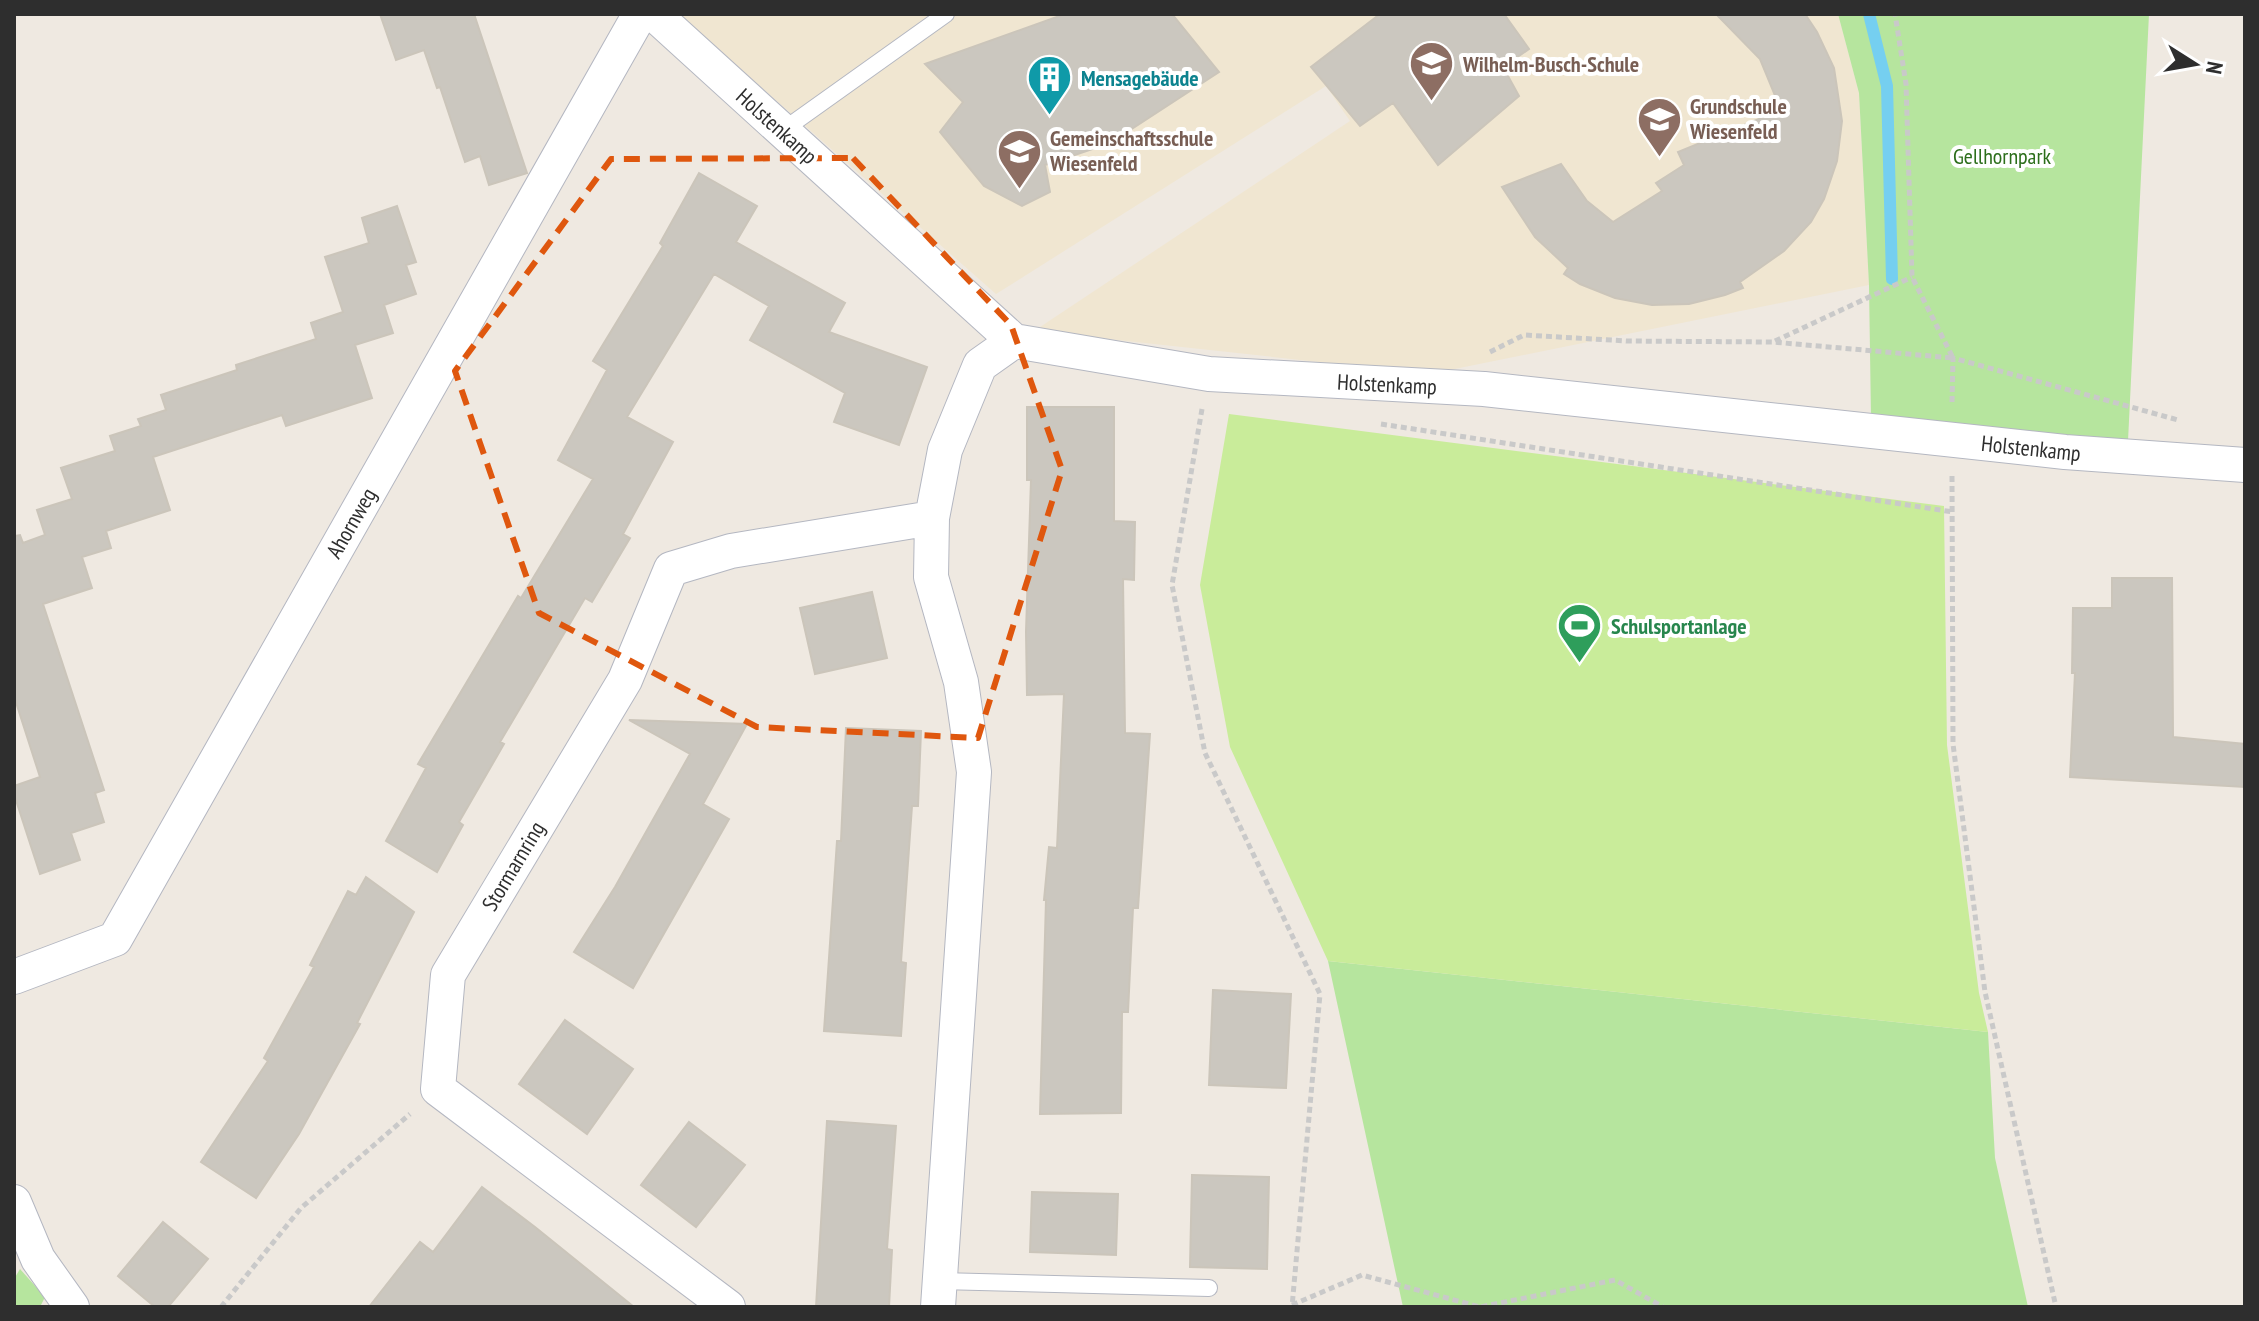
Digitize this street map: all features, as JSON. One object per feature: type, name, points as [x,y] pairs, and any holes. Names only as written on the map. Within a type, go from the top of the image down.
[{"type":"street","name":"Ahornweg","points":[[14,977],[115,939],[640,14]]},
{"type":"street","name":"Holstenkamp","points":[[654,14],[1014,341],[1209,374],[1484,389],[2065,452],[2245,465]]},
{"type":"street","points":[[939,1294],[974,772],[961,682],[931,577],[932,518],[945,450],[980,365],[1014,341]]},
{"type":"street","name":"Stormarnring","points":[[438,1089],[448,975],[625,680],[671,569],[731,551],[932,518]]},
{"type":"street","points":[[438,1089],[728,1307]]},
{"type":"street","points":[[14,1202],[38,1259],[72,1307]]},
{"type":"lane","points":[[782,131],[946,14]]},
{"type":"lane","points":[[939,1294],[1209,1288]]},
{"type":"path","points":[[1895,14],[1906,84],[1912,277],[1953,358],[1952,416]]},
{"type":"path","points":[[1773,342],[1912,277]]},
{"type":"path","points":[[1486,354],[1524,335],[1627,341],[1773,342],[1953,358],[2179,420],[2184,461]]},
{"type":"path","points":[[1209,374],[1172,585],[1205,753],[1320,994],[1292,1306],[1362,1275],[1480,1307],[1615,1280],[1663,1307]]},
{"type":"path","points":[[1376,423],[1953,512]]},
{"type":"path","points":[[1952,473],[1953,744],[1985,992],[2056,1307]]},
{"type":"path","points":[[221,1307],[301,1208],[438,1089]]},
{"type":"highlighted area","points":[[853,158],[1011,325],[1062,470],[978,738],[757,727],[539,613],[455,371],[611,159]]},
{"type":"shaded area","points":[[678,14],[1838,14],[1859,93],[1869,285],[1430,374],[1034,331],[1350,121],[1326,86],[996,294]]},
{"type":"green space","name":"Gellhornpark","points":[[1838,14],[2149,14],[2128,441],[1871,418],[1869,285],[1859,93]]},
{"type":"green space","name":"Schulsportanlage","points":[[1229,414],[1944,506],[1947,745],[1979,993],[1988,1032],[1328,961],[1230,747],[1200,585]]},
{"type":"green space","points":[[1328,961],[1988,1032],[1995,1158],[2028,1307],[1403,1307]]},
{"type":"green space","points":[[20,1269],[45,1297],[40,1307],[14,1307],[14,1279]]},
{"type":"building","points":[[380,14],[474,14],[527,173],[489,185],[480,156],[465,162],[424,50],[396,60]]},
{"type":"building","name":"Mensagebäude","points":[[1065,14],[1172,14],[1219,72],[1110,143],[1045,165],[1050,192],[1022,206],[984,186],[940,132],[963,102],[925,64]]},
{"type":"building","name":"Wilhelm-Busch-Schule","points":[[1380,14],[1504,14],[1529,49],[1503,67],[1519,96],[1438,165],[1393,103],[1360,126],[1311,67]]},
{"type":"building","points":[[1716,14],[1805,14],[1817,32],[1834,68],[1842,121],[1837,161],[1824,199],[1811,222],[1784,251],[1740,282],[1743,288],[1725,295],[1689,304],[1652,305],[1615,298],[1580,284],[1564,274],[1568,268],[1535,237],[1502,187],[1561,164],[1587,201],[1613,222],[1662,191],[1656,183],[1684,165],[1678,152],[1781,110],[1760,59]]},
{"type":"building","points":[[699,173],[757,206],[736,242],[845,303],[829,332],[927,367],[899,445],[834,422],[845,393],[750,340],[769,306],[714,274],[627,417],[673,442],[623,534],[630,538],[592,602],[585,598],[500,742],[504,744],[459,822],[463,825],[437,872],[386,841],[426,768],[418,764],[518,596],[521,598],[593,479],[558,460],[607,370],[593,361],[663,246],[660,243]]},
{"type":"building","points":[[397,206],[416,262],[406,265],[416,294],[384,305],[393,333],[355,345],[372,398],[286,426],[282,415],[153,457],[170,510],[106,531],[111,548],[82,557],[92,588],[43,604],[104,790],[95,793],[104,822],[71,833],[80,860],[40,874],[14,794],[14,786],[40,777],[14,696],[14,536],[20,535],[23,543],[45,535],[37,510],[72,499],[61,468],[115,451],[110,436],[141,426],[138,419],[166,410],[161,395],[237,370],[236,365],[316,339],[311,323],[343,312],[325,257],[369,243],[362,218]]},
{"type":"building","points":[[1027,407],[1114,407],[1114,521],[1135,522],[1134,580],[1123,579],[1125,733],[1150,734],[1138,908],[1133,908],[1128,1012],[1122,1012],[1121,1113],[1040,1114],[1044,900],[1049,847],[1057,848],[1064,694],[1027,695],[1031,480],[1027,480]]},
{"type":"building","points":[[2112,578],[2172,578],[2173,737],[2245,744],[2245,787],[2070,777],[2075,673],[2072,673],[2073,608],[2112,608]]},
{"type":"building","points":[[872,592],[887,658],[815,674],[800,608]]},
{"type":"building","points":[[629,720],[747,724],[703,804],[729,819],[633,988],[574,952],[615,887],[690,754]]},
{"type":"building","points":[[846,728],[921,731],[918,806],[912,806],[901,962],[906,963],[901,1036],[824,1031],[837,841],[841,841]]},
{"type":"building","points":[[366,877],[414,912],[357,1023],[360,1024],[299,1134],[256,1198],[201,1162],[268,1061],[264,1058],[314,967],[310,965],[348,891],[356,895]]},
{"type":"building","points":[[1213,990],[1291,994],[1286,1088],[1209,1085]]},
{"type":"building","points":[[565,1020],[633,1069],[587,1134],[519,1084]]},
{"type":"building","points":[[827,1121],[896,1126],[887,1249],[892,1250],[889,1307],[816,1307]]},
{"type":"building","points":[[689,1122],[745,1165],[696,1227],[641,1185]]},
{"type":"building","points":[[1192,1175],[1269,1177],[1267,1269],[1190,1267]]},
{"type":"building","points":[[482,1187],[634,1307],[369,1307],[420,1242],[433,1252]]},
{"type":"building","points":[[1032,1192],[1118,1194],[1116,1255],[1030,1252]]},
{"type":"building","points":[[163,1222],[208,1259],[168,1307],[155,1307],[118,1276]]},
{"type":"waterway","points":[[1869,14],[1887,86],[1892,279]]},
{"type":"place","name":"Wilhelm-Busch-Schule","points":[[1432,103]]},
{"type":"place","name":"Mensagebäude","points":[[1050,117]]},
{"type":"place","name":"Grundschule Wiesenfeld","points":[[1659,158]]},
{"type":"place","name":"Gemeinschaftsschule Wiesenfeld","points":[[1019,190]]},
{"type":"place","name":"Schulsportanlage","points":[[1580,665]]}]
